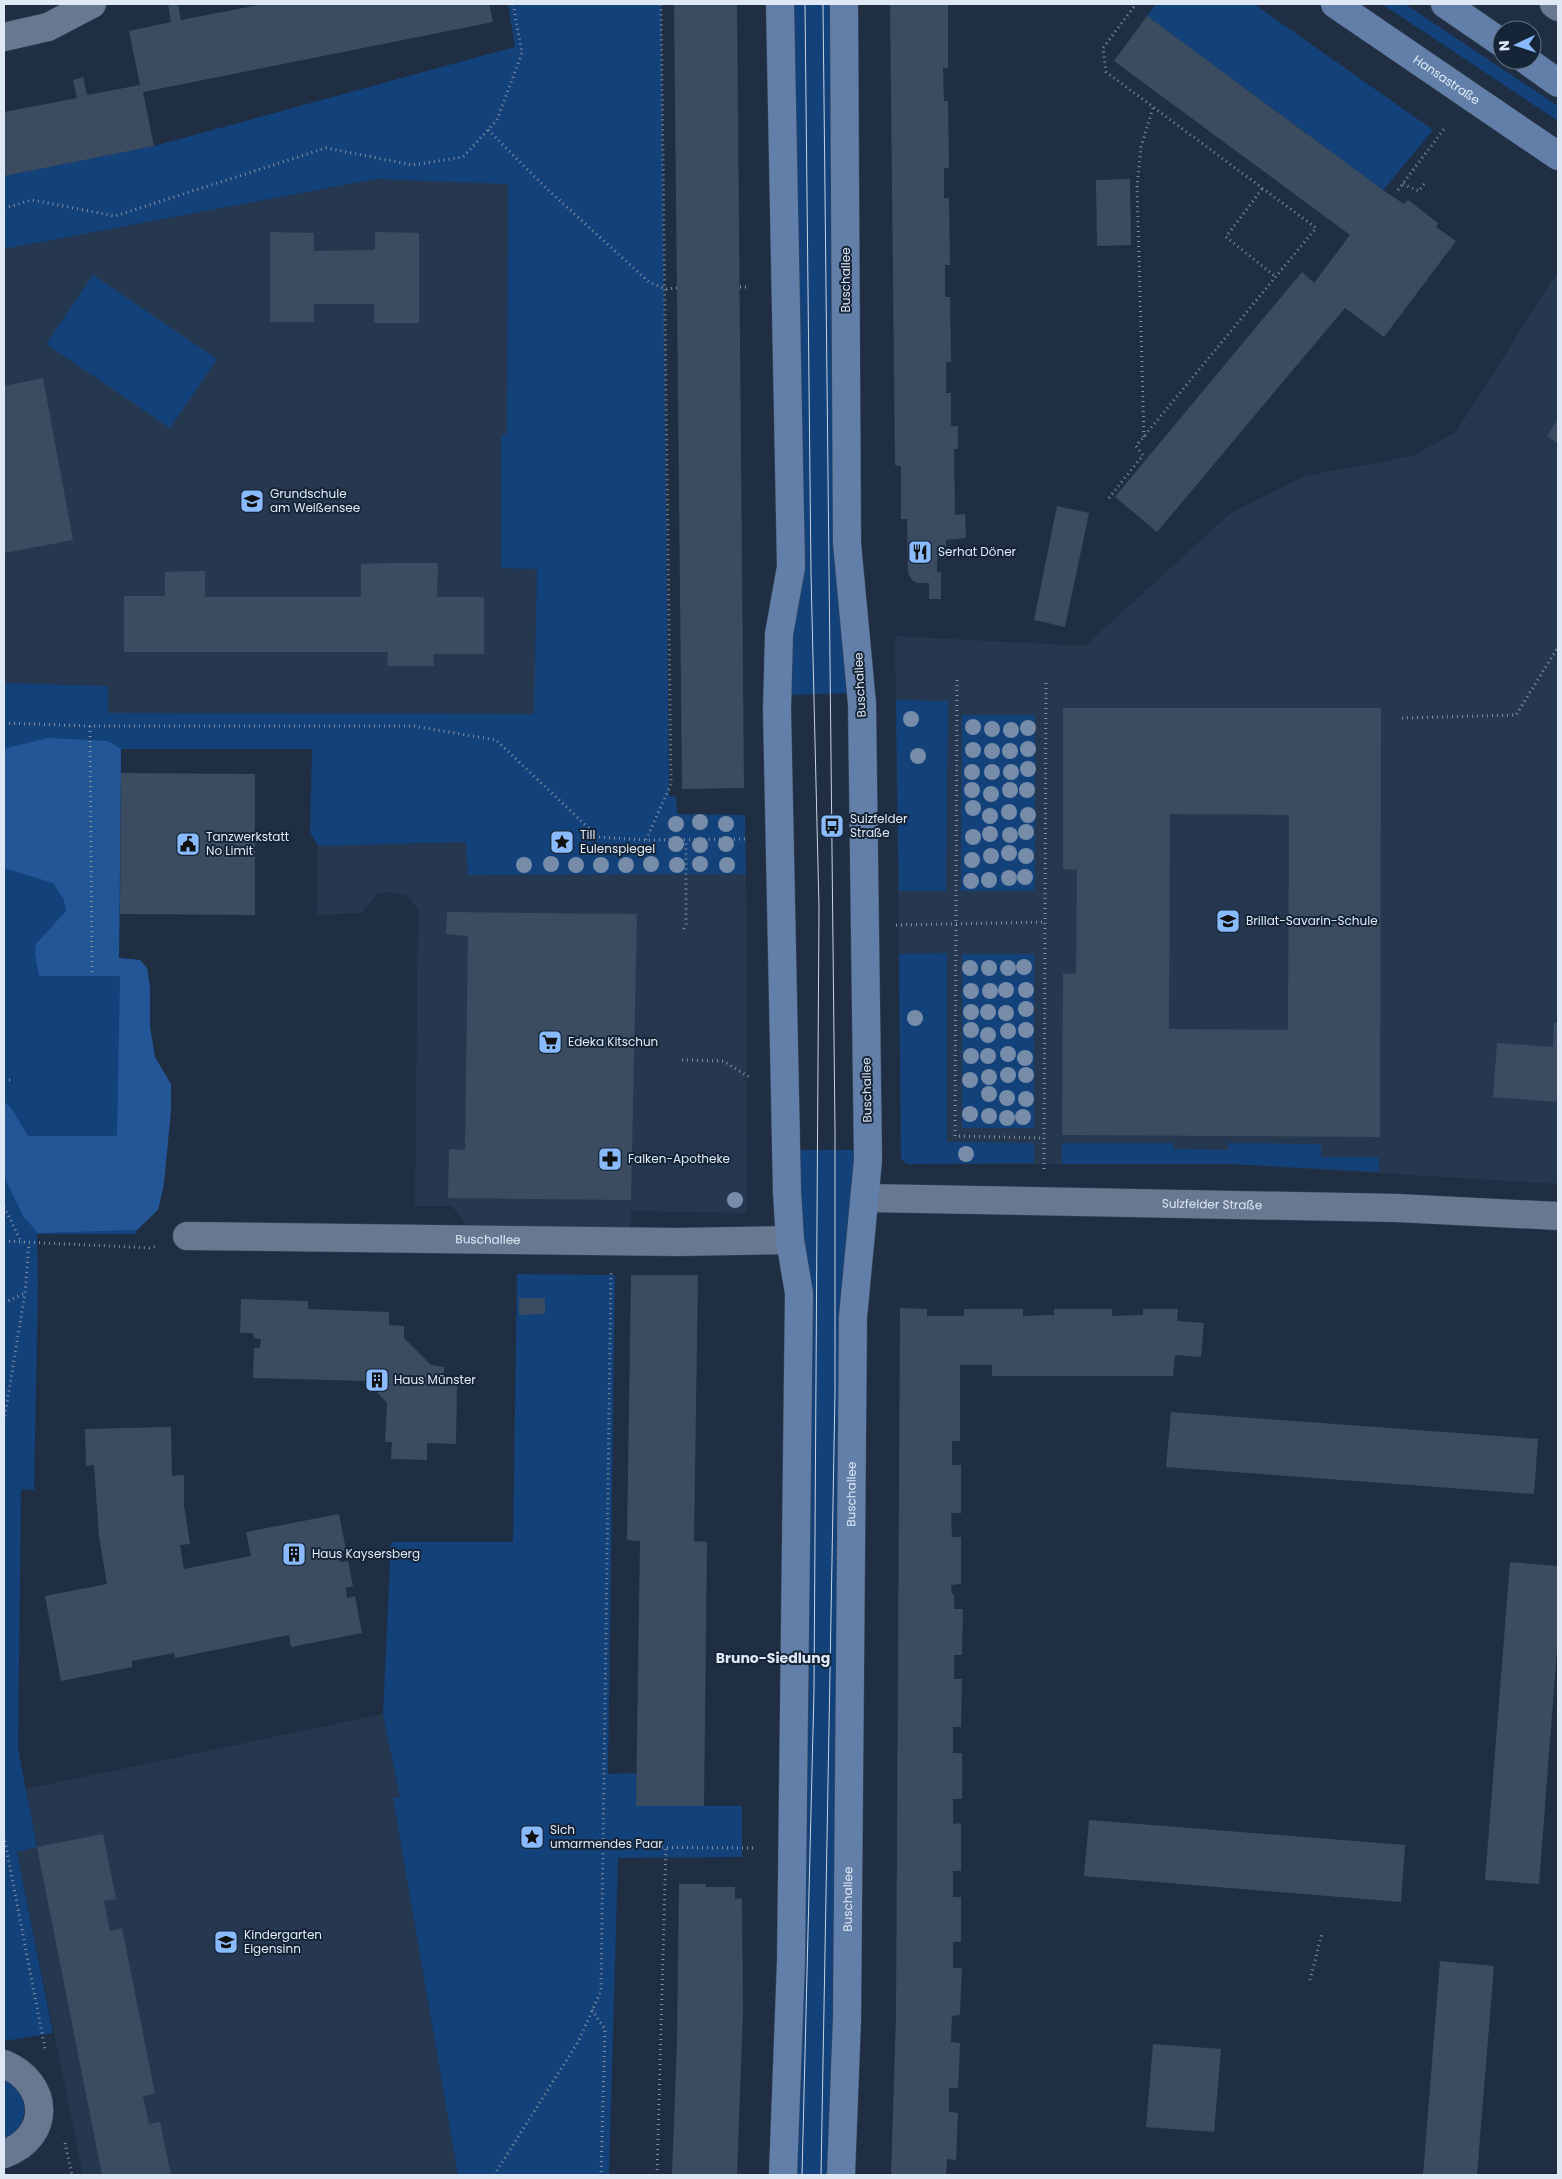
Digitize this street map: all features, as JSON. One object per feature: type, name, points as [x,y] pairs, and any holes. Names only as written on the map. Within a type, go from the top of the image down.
[{"type":"main road","points":[[780,4],[791,567],[779,634],[777,710],[787,1192],[790,1240],[799,1293],[791,1961],[783,2175]]},
{"type":"main road","name":"Buschallee","points":[[841,2175],[847,2019],[853,1318],[866,1198],[868,1160],[862,704],[848,543],[844,4]]},
{"type":"main road","name":"Hansastraße","points":[[1334,4],[1558,156]]},
{"type":"main road","points":[[1445,4],[1492,36]]},
{"type":"main road","points":[[1540,70],[1558,83]]},
{"type":"street","points":[[4,37],[48,27],[92,4]]},
{"type":"street","points":[[1554,4],[1558,6]]},
{"type":"street","name":"Sulzfelder Straße","points":[[866,1198],[1398,1208],[1558,1216]]},
{"type":"street","name":"Buschallee","points":[[187,1236],[612,1241],[790,1240]]},
{"type":"street","points":[[4,2064],[27,2078],[35,2090],[39,2104],[38,2118],[34,2131],[16,2150],[4,2154]]},
{"type":"street","points":[[4,2164],[6,2175]]},
{"type":"path","points":[[4,208],[32,200],[115,216],[326,148],[413,165],[463,157],[497,120],[522,53],[513,4]]},
{"type":"path","points":[[646,840],[671,784],[661,4]]},
{"type":"path","points":[[1109,498],[1143,455],[1136,446],[1316,228],[1106,72],[1103,48],[1136,4]]},
{"type":"path","points":[[1144,437],[1137,187],[1141,147],[1153,108]]},
{"type":"path","points":[[1398,190],[1444,129]]},
{"type":"path","points":[[488,130],[546,188],[649,282],[666,288],[677,288]]},
{"type":"path","points":[[1403,184],[1419,191],[1424,184]]},
{"type":"path","points":[[1262,189],[1226,238],[1276,277]]},
{"type":"path","points":[[740,287],[748,286]]},
{"type":"path","points":[[1402,718],[1516,715],[1558,647]]},
{"type":"path","points":[[956,680],[956,1136],[1044,1138]]},
{"type":"path","points":[[1044,1175],[1046,680]]},
{"type":"path","points":[[4,723],[90,726],[414,726],[496,740],[598,837],[646,840],[754,839]]},
{"type":"path","points":[[90,726],[92,976]]},
{"type":"path","points":[[684,929],[686,924],[686,840]]},
{"type":"path","points":[[893,926],[1045,922]]},
{"type":"path","points":[[682,1060],[722,1061],[754,1079]]},
{"type":"path","points":[[4,1080],[14,1080]]},
{"type":"path","points":[[4,1207],[22,1244]]},
{"type":"path","points":[[4,1241],[22,1244],[148,1248],[187,1236]]},
{"type":"path","points":[[494,2175],[578,2042],[601,1991],[612,1241]]},
{"type":"path","points":[[4,1421],[25,1293],[29,1244]]},
{"type":"path","points":[[4,1303],[25,1293]]},
{"type":"path","points":[[4,1836],[45,2052]]},
{"type":"path","points":[[602,1847],[754,1848]]},
{"type":"path","points":[[657,2175],[666,1847]]},
{"type":"path","points":[[1310,1980],[1322,1933]]},
{"type":"path","points":[[592,2010],[605,2029],[600,2175]]},
{"type":"path","points":[[64,2139],[72,2175]]},
{"type":"shaded area","points":[[508,4],[661,4],[669,796],[676,797],[677,814],[745,815],[746,874],[468,875],[466,842],[318,846],[310,832],[312,749],[121,749],[119,958],[140,960],[137,1230],[136,1234],[37,1234],[38,1287],[34,1490],[21,1489],[18,1749],[37,1847],[17,1852],[53,2033],[4,2041],[4,683],[108,686],[108,713],[534,714],[537,569],[501,568],[501,435],[507,434],[508,184],[376,179],[4,249],[4,176],[154,146],[515,47]]},
{"type":"shaded area","points":[[794,4],[832,4],[852,693],[789,695],[790,641],[801,568]]},
{"type":"shaded area","points":[[1156,4],[1254,4],[1433,130],[1383,190],[1147,16]]},
{"type":"shaded area","points":[[1382,4],[1405,4],[1492,62],[1492,70],[1504,70],[1558,106],[1558,121]]},
{"type":"shaded area","name":"Grundschule am Weißensee","points":[[376,179],[508,183],[507,434],[501,435],[501,568],[537,568],[535,714],[107,713],[108,686],[4,683],[4,249]]},
{"type":"shaded area","points":[[1558,271],[1558,1184],[1231,1164],[907,1164],[901,1159],[895,636],[1085,646],[1232,512],[1304,476],[1413,456],[1456,432]]},
{"type":"shaded area","points":[[93,275],[217,359],[170,428],[46,344]]},
{"type":"shaded area","points":[[896,700],[948,701],[946,891],[899,891]]},
{"type":"shaded area","points":[[962,715],[1035,715],[1035,891],[961,891]]},
{"type":"shaded area","points":[[48,738],[107,741],[121,749],[119,958],[140,960],[147,968],[150,986],[150,1026],[155,1057],[171,1084],[171,1110],[164,1184],[158,1210],[137,1230],[38,1233],[23,1216],[4,1176],[4,1102],[11,1108],[28,1136],[117,1136],[120,976],[39,976],[35,954],[36,944],[66,911],[64,900],[53,883],[4,868],[4,751],[7,748]]},
{"type":"shaded area","points":[[467,842],[469,875],[746,874],[747,1213],[631,1211],[630,1228],[466,1225],[452,1206],[415,1206],[418,909],[407,896],[389,892],[378,894],[361,913],[317,915],[318,846]]},
{"type":"shaded area","points":[[947,953],[947,1142],[1034,1143],[1034,1163],[907,1164],[901,1159],[899,954]]},
{"type":"shaded area","points":[[962,954],[1034,954],[1034,1128],[962,1128]]},
{"type":"shaded area","points":[[1062,1143],[1173,1143],[1173,1149],[1229,1150],[1228,1143],[1321,1144],[1321,1157],[1379,1157],[1379,1172],[1231,1164],[1062,1164]]},
{"type":"shaded area","points":[[795,1150],[856,1150],[840,1681],[831,2175],[795,2175]]},
{"type":"shaded area","points":[[517,1274],[615,1275],[608,1774],[636,1773],[636,1806],[742,1806],[742,1857],[618,1858],[609,2175],[458,2175],[393,1798],[400,1797],[383,1714],[391,1542],[513,1542]]},
{"type":"shaded area","name":"Kindergarten Eigensinn","points":[[383,1714],[400,1797],[393,1798],[458,2175],[83,2175],[17,1851],[37,1847],[26,1789]]},
{"type":"shaded area","points":[[4,2078],[13,2083],[19,2091],[23,2099],[24,2108],[23,2118],[19,2126],[13,2134],[4,2139]]},
{"type":"building","points":[[168,4],[178,4],[181,20],[264,4],[489,4],[493,22],[143,92],[154,146],[4,176],[4,112],[77,98],[73,80],[83,77],[87,95],[140,85],[129,31],[171,22]]},
{"type":"building","points":[[674,4],[737,4],[744,788],[682,789]]},
{"type":"building","points":[[890,4],[948,4],[948,68],[943,68],[944,101],[948,101],[949,168],[944,168],[944,198],[949,198],[950,265],[945,265],[945,297],[950,297],[951,362],[946,362],[946,393],[951,393],[951,426],[958,426],[958,449],[954,449],[955,515],[965,514],[966,538],[946,540],[946,558],[937,558],[937,572],[941,572],[941,599],[929,599],[929,583],[917,583],[912,580],[908,573],[907,519],[901,519],[901,466],[895,465]]},
{"type":"building","points":[[1147,16],[1383,190],[1404,204],[1408,200],[1438,223],[1436,227],[1456,241],[1384,337],[1345,308],[1157,532],[1115,497],[1302,272],[1314,283],[1350,235],[1114,61]]},
{"type":"building","points":[[1130,179],[1131,245],[1097,246],[1096,180]]},
{"type":"building","points":[[270,232],[314,233],[314,251],[375,250],[375,232],[419,233],[419,323],[374,323],[374,304],[314,304],[314,322],[270,322]]},
{"type":"building","points":[[43,378],[73,540],[4,553],[4,386]]},
{"type":"building","points":[[1558,419],[1558,444],[1547,436]]},
{"type":"building","points":[[1057,506],[1089,513],[1065,627],[1034,620]]},
{"type":"building","points":[[438,563],[437,597],[484,597],[484,654],[433,654],[434,666],[387,666],[388,652],[124,652],[124,596],[165,596],[165,572],[205,571],[205,597],[361,597],[361,564]]},
{"type":"building","name":"Brillat-Savarin-Schule","points":[[1063,708],[1381,708],[1380,1137],[1062,1135],[1063,974],[1076,973],[1077,870],[1063,869]],"holes":[[[1170,814],[1289,815],[1288,1030],[1169,1029]]]},
{"type":"building","name":"Tanzwerkstatt No Limit","points":[[121,773],[255,774],[255,915],[120,914]]},
{"type":"building","name":"Edeka Kitschun","points":[[447,912],[637,914],[631,1200],[448,1198],[449,1149],[465,1150],[468,936],[446,934]]},
{"type":"building","points":[[1554,1023],[1558,1023],[1558,1102],[1493,1097],[1497,1043],[1553,1047]]},
{"type":"building","points":[[631,1275],[698,1275],[694,1541],[707,1542],[704,1806],[636,1806],[640,1541],[627,1540]]},
{"type":"building","points":[[519,1298],[545,1298],[545,1314],[519,1315]]},
{"type":"building","name":"Haus Münster","points":[[241,1299],[308,1301],[308,1309],[389,1312],[389,1325],[404,1326],[404,1338],[431,1365],[444,1367],[444,1383],[457,1383],[456,1444],[427,1443],[427,1460],[391,1459],[392,1442],[385,1442],[387,1403],[367,1381],[253,1378],[254,1348],[260,1348],[261,1339],[254,1338],[253,1333],[240,1333]]},
{"type":"building","points":[[900,1308],[927,1309],[927,1316],[964,1316],[964,1309],[1023,1309],[1023,1316],[1054,1315],[1054,1309],[1112,1309],[1112,1316],[1143,1315],[1143,1309],[1178,1309],[1177,1321],[1204,1323],[1201,1357],[1175,1355],[1173,1376],[992,1376],[992,1365],[960,1365],[960,1441],[952,1441],[952,1465],[961,1465],[961,1513],[951,1513],[952,1537],[961,1537],[961,1584],[951,1585],[952,1594],[954,1594],[954,1609],[963,1609],[962,1655],[954,1655],[954,1679],[962,1679],[961,1727],[953,1727],[953,1753],[962,1753],[962,1799],[953,1799],[953,1824],[961,1823],[961,1871],[953,1871],[953,1897],[961,1897],[961,1942],[953,1942],[953,1968],[962,1968],[960,2015],[952,2016],[951,2042],[960,2043],[958,2088],[949,2088],[949,2112],[958,2113],[956,2160],[947,2159],[946,2175],[891,2175],[896,2016]]},
{"type":"building","points":[[1171,1412],[1538,1439],[1534,1494],[1166,1467]]},
{"type":"building","name":"Haus Kaysersberg","points":[[171,1427],[172,1476],[184,1475],[184,1505],[190,1544],[180,1545],[184,1569],[251,1556],[246,1532],[339,1514],[346,1550],[338,1552],[340,1562],[348,1561],[353,1586],[346,1588],[347,1598],[355,1596],[362,1633],[291,1647],[289,1635],[175,1658],[174,1653],[132,1661],[132,1667],[61,1681],[45,1596],[107,1584],[99,1537],[94,1465],[86,1466],[85,1429]]},
{"type":"building","points":[[1510,1562],[1558,1566],[1558,1636],[1539,1884],[1485,1880]]},
{"type":"building","points":[[1089,1820],[1405,1845],[1401,1902],[1084,1876]]},
{"type":"building","points":[[103,1834],[116,1899],[104,1901],[110,1931],[122,1928],[155,2094],[143,2096],[149,2124],[160,2122],[171,2175],[102,2175],[37,1847]]},
{"type":"building","points":[[679,1884],[706,1884],[706,1887],[735,1887],[735,1899],[742,1898],[743,2013],[737,2175],[672,2175],[677,2040]]},
{"type":"building","points":[[1440,1961],[1494,1966],[1477,2175],[1423,2175]]},
{"type":"building","points":[[1153,2044],[1221,2049],[1214,2132],[1146,2127]]},
{"type":"tram line","points":[[802,2175],[814,1690],[819,908],[811,574],[805,4]]},
{"type":"tram line","points":[[821,2175],[835,1392],[835,1131],[823,4]]},
{"type":"place","name":"Grundschule am Weißensee","points":[[252,501]]},
{"type":"place","name":"Serhat Döner","points":[[920,552]]},
{"type":"place","name":"Sulzfelder Straße","points":[[832,826]]},
{"type":"place","name":"Till Eulenspiegel","points":[[562,842]]},
{"type":"place","name":"Tanzwerkstatt No Limit","points":[[188,844]]},
{"type":"place","name":"Brillat-Savarin-Schule","points":[[1228,921]]},
{"type":"place","name":"Edeka Kitschun","points":[[550,1042]]},
{"type":"place","name":"Falken-Apotheke","points":[[610,1159]]},
{"type":"place","name":"Haus Münster","points":[[377,1380]]},
{"type":"place","name":"Haus Kaysersberg","points":[[294,1554]]},
{"type":"place","name":"Sich umarmendes Paar","points":[[532,1837]]},
{"type":"place","name":"Kindergarten Eigensinn","points":[[226,1942]]},
{"type":"district","name":"Bruno-Siedlung","points":[[773,1658]]}]
